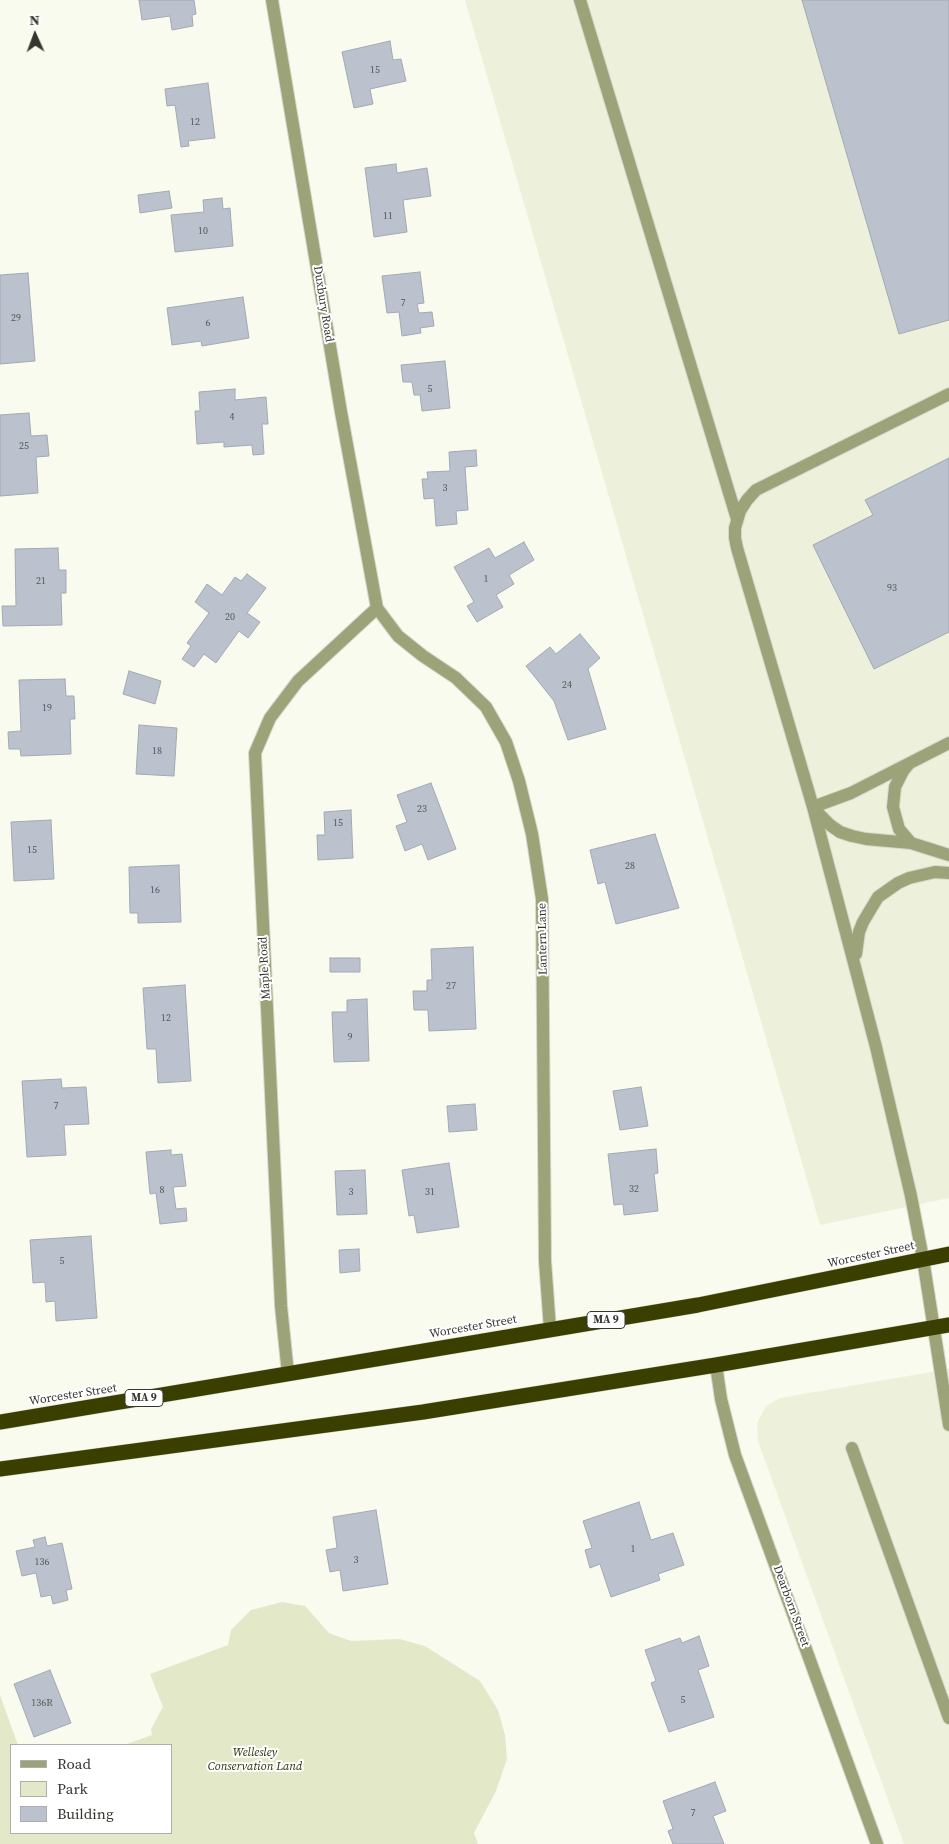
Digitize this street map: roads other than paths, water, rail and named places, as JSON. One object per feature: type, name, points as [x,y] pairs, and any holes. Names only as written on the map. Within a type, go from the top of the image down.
[{"type":"highway","name":"Worcester Street","points":[[0,1422],[698,1305],[949,1254]]},
{"type":"highway","points":[[0,1469],[423,1412],[949,1325]]},
{"type":"street","name":"Duxbury Road","points":[[272,0],[341,412],[377,608]]},
{"type":"street","points":[[580,0],[737,519]]},
{"type":"street","points":[[949,394],[763,485],[747,500],[737,519],[735,528],[737,548],[813,806],[858,972],[911,1196],[923,1259],[949,1425]]},
{"type":"street","name":"Lantern Lane","points":[[377,608],[398,636],[423,656],[456,678],[486,707],[506,742],[519,781],[530,825],[542,899],[545,1261],[550,1329]]},
{"type":"street","name":"Maple Road","points":[[288,1374],[281,1306],[255,753],[270,718],[298,681],[377,608]]},
{"type":"street","points":[[813,806],[851,793],[949,743]]},
{"type":"street","points":[[910,763],[898,779],[893,797],[893,807],[899,829],[911,843]]},
{"type":"street","points":[[813,806],[830,825],[840,832],[866,839],[911,843],[949,855]]},
{"type":"street","points":[[858,972],[857,944],[859,932],[867,914],[878,897],[909,878],[935,872],[949,873]]},
{"type":"street","name":"Dearborn Street","points":[[716,1365],[721,1399],[735,1455],[878,1844]]},
{"type":"street","points":[[852,1448],[949,1718]]},
{"type":"park label","name":"Wellesley Conservation Land","points":[[255,1760]]}]
